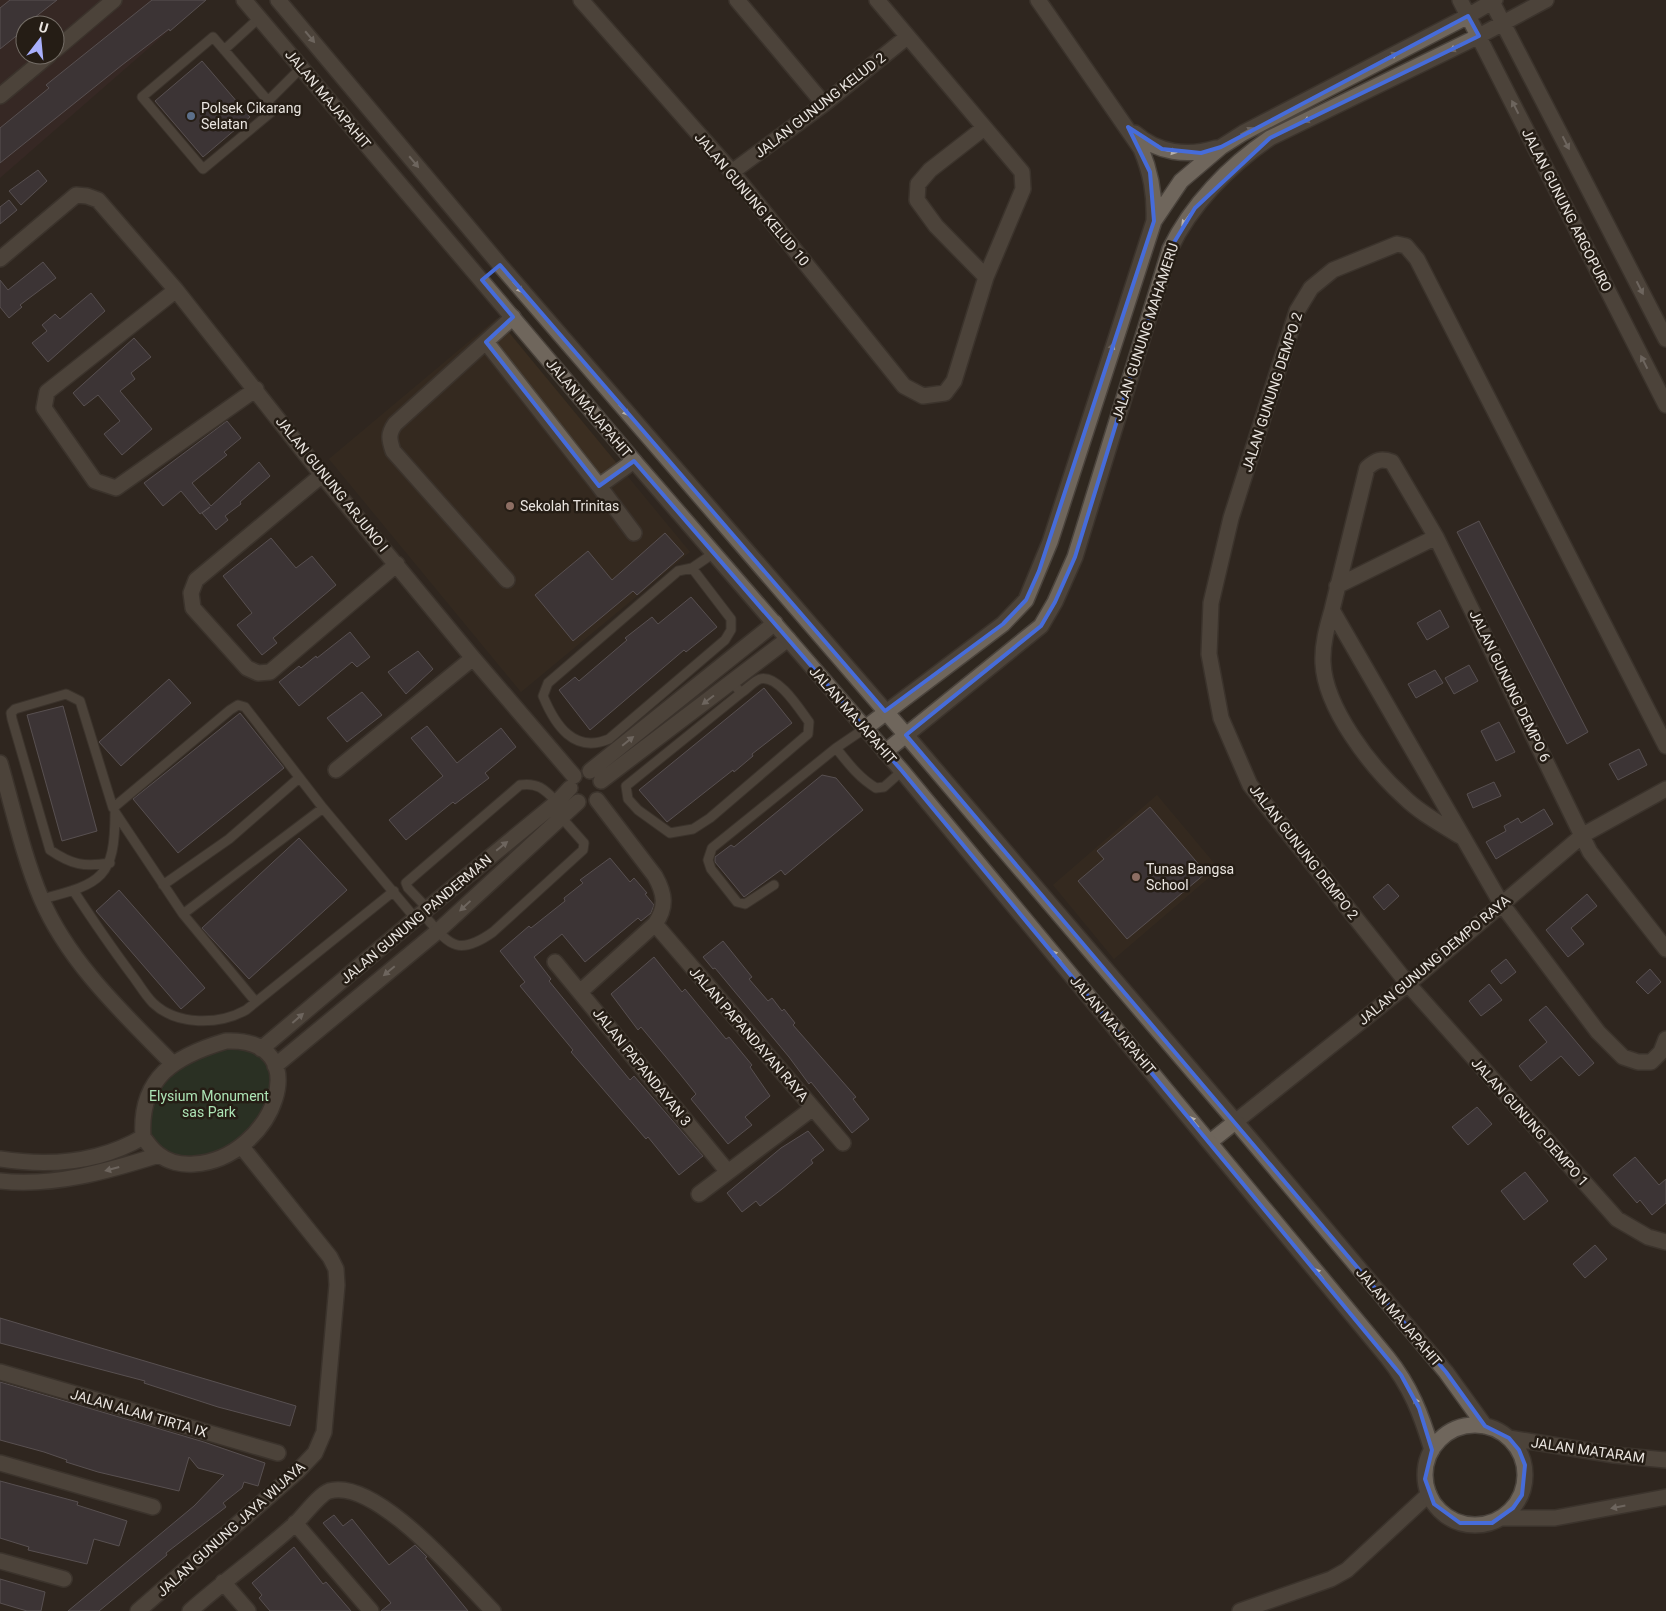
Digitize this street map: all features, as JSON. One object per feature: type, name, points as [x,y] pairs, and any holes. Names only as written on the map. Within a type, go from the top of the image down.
[{"type":"street","points":[[65,42],[114,0]]},
{"type":"street","name":"JALAN MAJAPAHIT","points":[[244,0],[634,461],[902,771],[1402,1375],[1419,1408],[1432,1450]]},
{"type":"street","name":"JALAN MAJAPAHIT","points":[[278,0],[500,265],[906,735],[1236,1122],[1446,1372],[1485,1426]]},
{"type":"street","name":"JALAN GUNUNG KELUD 10","points":[[581,0],[732,172],[904,386],[923,396],[945,393],[954,381],[986,277]]},
{"type":"street","points":[[737,0],[824,104]]},
{"type":"street","points":[[878,0],[907,37],[1022,172],[1023,189],[986,277],[936,226],[917,200],[918,184],[930,170],[984,128]]},
{"type":"street","points":[[1038,0],[1141,148],[1150,172],[1155,196],[1154,221]]},
{"type":"street","name":"JALAN GUNUNG ARGOPURO","points":[[1460,0],[1666,405]]},
{"type":"street","name":"JALAN GUNUNG MAHAMERU","points":[[885,752],[1040,626],[1055,602],[1075,557],[1170,250],[1181,226],[1214,188],[1255,149],[1270,138],[1479,36],[1546,0]]},
{"type":"street","name":"JALAN GUNUNG ARGOPURO","points":[[1492,1],[1666,339]]},
{"type":"street","name":"JALAN GUNUNG MAHAMERU","points":[[864,728],[1002,624],[1026,600],[1050,542],[1154,221],[1180,182],[1221,147],[1468,16],[1492,1]]},
{"type":"street","name":"JALAN GUNUNG KELUD 2","points":[[732,172],[824,104],[907,37]]},
{"type":"street","points":[[0,96],[37,65]]},
{"type":"street","points":[[1128,127],[1143,140],[1162,149],[1201,153],[1221,147]]},
{"type":"street","name":"JALAN GUNUNG ARJUNO I","points":[[0,259],[76,196],[88,196],[98,200],[176,290],[322,475],[397,564],[572,782]]},
{"type":"street","name":"JALAN GUNUNG DEMPO 2","points":[[1408,984],[1250,785],[1221,718],[1209,654],[1212,603],[1231,518],[1291,328],[1297,311],[1311,288],[1333,270],[1397,244],[1406,246],[1417,259],[1666,746]]},
{"type":"street","points":[[482,280],[500,265]]},
{"type":"street","points":[[176,290],[47,392],[44,408],[96,480],[104,485],[116,488],[256,389]]},
{"type":"street","points":[[507,580],[393,451],[389,440],[390,432],[395,424],[513,318]]},
{"type":"street","points":[[486,342],[634,533]]},
{"type":"street","points":[[1096,397],[1122,405]]},
{"type":"street","name":"JALAN GUNUNG DEMPO 6","points":[[1463,838],[1404,798],[1373,764],[1337,710],[1326,681],[1323,662],[1324,638],[1367,468],[1376,460],[1392,462],[1436,537],[1590,852],[1666,949]]},
{"type":"street","points":[[599,486],[634,461]]},
{"type":"street","points":[[322,475],[196,580],[191,593],[193,608],[247,668],[258,673],[270,672],[397,564]]},
{"type":"street","points":[[1337,586],[1436,537]]},
{"type":"street","name":"JALAN GUNUNG DEMPO 6","points":[[1332,610],[1501,903],[1570,998],[1598,1032],[1623,1057],[1638,1062],[1650,1062],[1661,1052],[1666,1039]]},
{"type":"street","name":"JALAN GUNUNG PANDERMAN","points":[[596,776],[774,623]]},
{"type":"street","name":"JALAN GUNUNG PANDERMAN","points":[[261,1050],[421,913],[557,802],[579,772],[596,776],[736,687],[788,639]]},
{"type":"street","points":[[336,770],[473,658]]},
{"type":"street","points":[[0,764],[29,865],[42,899],[56,927],[98,986],[172,1063]]},
{"type":"street","points":[[572,782],[571,794],[578,802],[584,804],[597,800],[602,791],[596,776]]},
{"type":"street","name":"JALAN GUNUNG DEMPO RAYA","points":[[1210,1142],[1408,984],[1583,835],[1666,790]]},
{"type":"street","points":[[580,991],[655,924],[663,913],[662,889],[597,800]]},
{"type":"street","name":"JALAN GUNUNG PANDERMAN","points":[[275,1066],[438,931],[578,802]]},
{"type":"street","name":"JALAN PAPANDAYAN RAYA","points":[[655,924],[843,1143]]},
{"type":"street","name":"JALAN PAPANDAYAN 3","points":[[555,962],[728,1172]]},
{"type":"street","name":"JALAN GUNUNG DEMPO 1","points":[[1408,984],[1617,1219],[1648,1237],[1666,1242]]},
{"type":"street","points":[[226,1041],[242,1042],[261,1050],[275,1066],[279,1080],[274,1106],[258,1132],[242,1147],[205,1163],[183,1165],[159,1155],[143,1136],[143,1112],[148,1094],[172,1063],[202,1048],[226,1041]]},
{"type":"street","points":[[699,1194],[813,1108]]},
{"type":"street","points":[[0,1159],[19,1162],[81,1161],[120,1150],[143,1136]]},
{"type":"street","name":"JALAN GUNUNG JAYA WIJAYA","points":[[138,1611],[298,1471],[315,1453],[324,1432],[337,1285],[336,1269],[330,1257],[242,1147]]},
{"type":"street","points":[[0,1181],[17,1183],[52,1181],[106,1171],[159,1155]]},
{"type":"street","name":"JALAN ALAM TIRTA IX","points":[[0,1372],[278,1454]]},
{"type":"street","points":[[1502,1518],[1513,1508],[1522,1495],[1526,1480],[1525,1465],[1519,1450],[1509,1438],[1498,1430],[1485,1426],[1472,1425],[1449,1432],[1432,1450],[1426,1464],[1425,1479],[1429,1494],[1441,1512],[1460,1523],[1481,1525],[1502,1518],[1555,1518],[1666,1497]]},
{"type":"street","name":"JALAN MATARAM","points":[[1509,1438],[1614,1455],[1666,1460]]},
{"type":"street","points":[[0,1462],[153,1507]]},
{"type":"street","points":[[190,1611],[295,1523],[327,1492],[342,1489],[360,1495],[402,1519],[493,1611]]},
{"type":"street","points":[[1240,1611],[1331,1579],[1347,1570],[1429,1494]]},
{"type":"street","points":[[295,1523],[371,1611]]},
{"type":"street","points":[[0,1562],[64,1579]]},
{"type":"street","points":[[223,1582],[248,1611]]},
{"type":"lane","points":[[224,50],[259,18]]},
{"type":"lane","points":[[213,37],[268,101],[275,109],[204,170],[142,97],[213,37]]},
{"type":"lane","points":[[268,101],[302,68]]},
{"type":"lane","points":[[692,568],[731,619],[731,630],[725,640],[609,739],[597,744],[583,743],[569,735],[559,727],[543,696],[548,683],[678,571],[692,568],[714,553]]},
{"type":"lane","points":[[769,678],[778,684],[809,722],[808,734],[710,818],[693,829],[670,833],[638,810],[628,799],[626,786],[736,687],[759,679],[769,678]]},
{"type":"lane","points":[[110,863],[87,866],[66,860],[50,850],[12,719],[12,713],[15,710],[66,694],[80,701],[114,810],[183,914],[255,1001]]},
{"type":"lane","points":[[42,899],[73,890],[96,880],[110,863],[114,844],[114,810],[238,705],[245,707],[253,716],[323,808],[394,891],[421,913],[452,944],[464,947],[478,943],[493,932],[583,850],[584,843],[561,817]]},
{"type":"lane","points":[[774,886],[745,904],[738,902],[711,870],[708,860],[712,848],[836,748],[864,728]]},
{"type":"lane","points":[[836,748],[866,782],[876,788],[884,786],[902,771]]},
{"type":"lane","points":[[163,885],[229,839],[299,778]]},
{"type":"lane","points":[[421,913],[406,883],[520,785],[531,783],[541,787],[557,802]]},
{"type":"lane","points":[[183,914],[323,808]]},
{"type":"lane","points":[[73,890],[102,935],[154,1003],[171,1014],[195,1021],[231,1019],[246,1010],[394,891]]},
{"type":"highlighted area","points":[[1468,16],[1479,36],[1270,138],[1195,208],[1170,249],[1075,557],[1055,602],[1041,626],[906,735],[1446,1372],[1485,1426],[1509,1438],[1519,1450],[1525,1465],[1522,1495],[1513,1508],[1492,1523],[1460,1523],[1434,1504],[1425,1479],[1432,1450],[1419,1408],[1401,1375],[902,771],[634,461],[599,486],[486,342],[513,317],[482,280],[500,265],[885,711],[1003,624],[1026,600],[1039,571],[1154,221],[1150,172],[1128,127],[1162,149],[1201,153],[1221,147]]},
{"type":"shaded area","points":[[0,0],[204,0],[0,178]]},
{"type":"shaded area","name":"Sekolah Trinitas","points":[[497,318],[690,552],[521,692],[329,459]]},
{"type":"shaded area","name":"Tunas Bangsa School","points":[[1157,795],[1219,869],[1114,959],[1053,885]]},
{"type":"green space","name":"Elysium Monument sas Park","points":[[225,1044],[248,1047],[270,1060],[276,1081],[268,1110],[241,1146],[184,1163],[144,1137],[150,1097],[175,1065]]},
{"type":"building","points":[[10,0],[57,0],[38,15],[15,15],[15,37],[0,49],[0,8]]},
{"type":"building","points":[[152,0],[206,0],[170,31],[169,29],[122,65],[0,163],[0,128],[49,88],[46,85]]},
{"type":"building","points":[[202,61],[250,117],[203,157],[155,101]]},
{"type":"building","points":[[38,170],[47,181],[21,205],[9,191]]},
{"type":"building","points":[[9,200],[17,210],[0,224],[0,207]]},
{"type":"building","points":[[43,262],[56,278],[20,305],[22,307],[9,318],[0,307],[0,280],[8,290]]},
{"type":"building","points":[[91,293],[105,311],[48,362],[32,343],[47,331],[42,325],[55,314],[60,319]]},
{"type":"building","points":[[134,338],[151,357],[131,373],[135,379],[120,391],[152,429],[122,455],[104,434],[120,421],[98,395],[84,406],[73,393]]},
{"type":"building","points":[[227,421],[241,438],[224,452],[227,455],[192,483],[211,506],[259,462],[270,476],[240,502],[241,504],[225,516],[228,520],[216,530],[202,513],[210,507],[200,514],[181,491],[163,506],[144,483]]},
{"type":"building","points":[[1479,521],[1588,732],[1567,744],[1457,532]]},
{"type":"building","points":[[665,533],[684,554],[637,595],[633,591],[573,641],[535,595],[588,551],[612,580]]},
{"type":"building","points":[[271,538],[296,568],[312,556],[336,585],[273,638],[277,643],[262,655],[237,625],[252,613],[223,576]]},
{"type":"building","points":[[691,597],[717,627],[686,652],[684,650],[590,730],[559,690],[575,677],[579,681],[627,640],[625,638],[652,617],[658,624]]},
{"type":"building","points":[[1440,610],[1449,627],[1427,640],[1417,623]]},
{"type":"building","points":[[350,632],[370,657],[357,667],[352,662],[299,706],[279,682],[299,666],[301,668],[316,656],[317,658]]},
{"type":"building","points":[[418,651],[433,669],[406,694],[388,672]]},
{"type":"building","points":[[1469,665],[1478,681],[1454,694],[1445,678]]},
{"type":"building","points":[[1435,670],[1443,683],[1416,698],[1408,684]]},
{"type":"building","points":[[169,679],[191,703],[121,766],[99,742]]},
{"type":"building","points":[[764,688],[792,723],[752,754],[753,756],[734,772],[733,770],[667,822],[639,790]]},
{"type":"building","points":[[362,692],[382,715],[347,742],[327,718]]},
{"type":"building","points":[[63,706],[97,831],[62,841],[27,715]]},
{"type":"building","points":[[240,713],[284,768],[178,853],[133,799]]},
{"type":"building","points":[[1499,722],[1515,752],[1496,761],[1481,731]]},
{"type":"building","points":[[427,726],[457,763],[501,728],[516,747],[485,773],[489,778],[455,804],[453,802],[406,840],[389,820],[443,776],[411,738]]},
{"type":"building","points":[[1639,749],[1647,765],[1618,780],[1609,764]]},
{"type":"building","points":[[822,775],[836,778],[863,810],[785,875],[781,870],[744,897],[715,862],[715,857],[731,845],[734,847]]},
{"type":"building","points":[[1494,782],[1501,796],[1473,808],[1467,794]]},
{"type":"building","name":"Tunas Bangsa School","points":[[1150,807],[1206,873],[1127,939],[1078,881],[1104,859],[1097,851]]},
{"type":"building","points":[[1544,809],[1553,824],[1496,859],[1486,842],[1506,831],[1504,826],[1518,818],[1521,823]]},
{"type":"building","points":[[299,838],[347,890],[249,979],[202,928]]},
{"type":"building","points":[[610,858],[630,882],[634,878],[647,893],[645,894],[654,905],[651,913],[641,921],[638,918],[585,962],[562,934],[534,957],[551,979],[549,981],[630,1080],[634,1076],[703,1156],[679,1175],[648,1137],[646,1139],[571,1052],[573,1050],[520,986],[525,982],[500,951],[529,926],[531,928],[565,901],[564,898],[583,883],[580,880]]},
{"type":"building","points":[[1388,884],[1399,896],[1384,910],[1373,897]]},
{"type":"building","points":[[119,890],[205,988],[181,1009],[96,911]]},
{"type":"building","points":[[1587,894],[1597,906],[1571,928],[1584,944],[1568,957],[1546,930]]},
{"type":"building","points":[[723,941],[752,977],[749,979],[768,1001],[772,998],[782,1011],[784,1009],[795,1023],[793,1025],[856,1097],[853,1099],[869,1119],[852,1133],[811,1082],[809,1084],[715,968],[713,969],[703,957]]},
{"type":"building","points":[[654,957],[682,992],[685,989],[726,1039],[729,1037],[752,1065],[750,1067],[770,1096],[745,1117],[752,1125],[728,1144],[691,1099],[696,1094],[641,1027],[638,1030],[611,994]]},
{"type":"building","points":[[1506,959],[1516,972],[1501,984],[1491,971]]},
{"type":"building","points":[[1650,969],[1661,982],[1648,994],[1636,982]]},
{"type":"building","points":[[1489,984],[1502,1000],[1481,1016],[1469,1001]]},
{"type":"building","points":[[1546,1006],[1594,1063],[1579,1076],[1561,1056],[1531,1081],[1519,1066],[1547,1042],[1529,1020]]},
{"type":"building","points":[[1477,1107],[1492,1124],[1468,1145],[1452,1127]]},
{"type":"building","points":[[808,1131],[824,1150],[811,1160],[813,1163],[760,1206],[756,1201],[742,1212],[727,1193],[781,1148]]},
{"type":"building","points":[[1635,1157],[1659,1185],[1666,1179],[1666,1203],[1652,1215],[1640,1200],[1637,1203],[1613,1175]]},
{"type":"building","points":[[1525,1172],[1548,1201],[1524,1220],[1501,1191]]},
{"type":"building","points":[[1595,1245],[1607,1259],[1585,1278],[1573,1264]]},
{"type":"building","points":[[0,1318],[296,1406],[290,1426],[218,1407],[144,1383],[145,1381],[0,1343]]},
{"type":"building","points":[[0,1382],[204,1442],[265,1463],[258,1486],[244,1482],[242,1488],[223,1503],[226,1507],[166,1553],[167,1555],[99,1611],[68,1611],[194,1506],[224,1475],[198,1468],[189,1457],[179,1491],[98,1472],[66,1462],[67,1460],[44,1452],[0,1440]]},
{"type":"building","points":[[0,1481],[78,1502],[77,1505],[127,1521],[119,1546],[94,1539],[87,1564],[28,1550],[29,1547],[0,1538]]},
{"type":"building","points":[[334,1515],[343,1526],[352,1519],[389,1565],[415,1545],[427,1557],[425,1558],[468,1611],[381,1611],[391,1603],[323,1523]]},
{"type":"building","points":[[294,1547],[323,1584],[326,1582],[351,1611],[270,1611],[259,1598],[262,1595],[252,1583]]},
{"type":"building","points":[[0,1579],[45,1592],[41,1611],[27,1611],[0,1603]]},
{"type":"place","name":"Polsek Cikarang Selatan","points":[[191,116]]},
{"type":"place","name":"Sekolah Trinitas","points":[[510,506]]},
{"type":"place","name":"Tunas Bangsa School","points":[[1136,877]]}]
